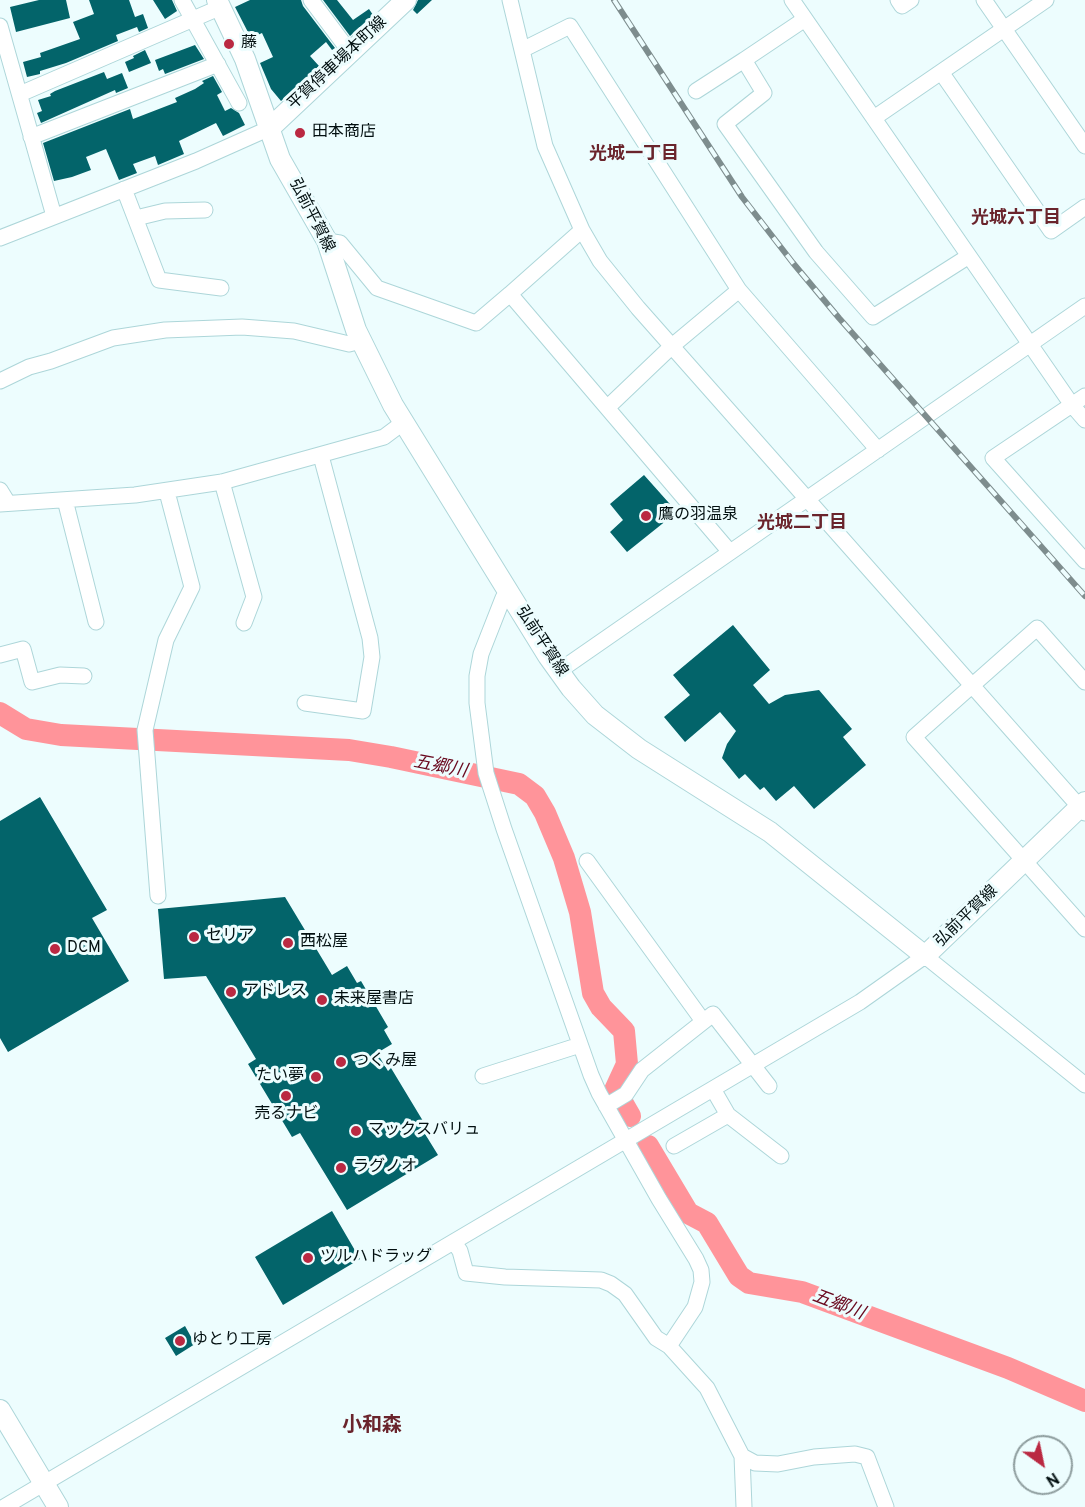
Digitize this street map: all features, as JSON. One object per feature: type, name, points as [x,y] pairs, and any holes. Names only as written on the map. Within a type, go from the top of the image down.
[{"type":"main road","name":"平賀停車場本町線","points":[[270,128],[406,0]]},
{"type":"main road","name":"弘前平賀線","points":[[219,3],[245,59],[280,159],[327,241],[361,341],[387,394],[559,671],[584,703],[615,732],[770,832],[925,956],[1083,808]]},
{"type":"main road","points":[[0,1410],[58,1507]]},
{"type":"street","points":[[182,0],[239,103]]},
{"type":"street","points":[[311,0],[351,52]]},
{"type":"street","points":[[510,0],[545,146],[582,230],[606,269],[807,499],[1083,808]]},
{"type":"street","points":[[792,0],[1071,405],[1085,420]]},
{"type":"street","points":[[898,0],[902,6],[911,0]]},
{"type":"street","points":[[984,0],[1085,146]]},
{"type":"street","points":[[874,118],[1046,0]]},
{"type":"street","points":[[20,94],[193,20],[219,3]]},
{"type":"street","points":[[696,91],[805,19]]},
{"type":"street","points":[[0,26],[54,216]]},
{"type":"street","points":[[522,50],[570,26],[739,290],[878,450]]},
{"type":"street","points":[[744,60],[764,93],[725,124],[816,252],[873,317],[969,256]]},
{"type":"street","points":[[31,137],[218,64]]},
{"type":"street","points":[[941,72],[1051,231],[1085,207]]},
{"type":"street","points":[[0,238],[196,161],[270,128]]},
{"type":"street","points":[[124,189],[159,280],[221,288]]},
{"type":"street","points":[[136,218],[165,211],[205,210]]},
{"type":"street","points":[[327,241],[340,243],[377,288],[476,323],[582,230]]},
{"type":"street","points":[[608,407],[672,346],[739,290]]},
{"type":"street","points":[[510,294],[730,552]]},
{"type":"street","points":[[559,671],[1085,306]]},
{"type":"street","points":[[0,381],[29,367],[113,338],[165,330],[242,327],[294,331],[349,345],[361,341]]},
{"type":"street","points":[[1085,396],[993,458],[1085,561]]},
{"type":"street","points":[[0,490],[4,504],[167,492],[222,482],[321,456],[384,437],[404,422]]},
{"type":"street","points":[[305,703],[363,711],[372,657],[370,638],[321,456]]},
{"type":"street","points":[[222,482],[254,597],[244,623]]},
{"type":"street","points":[[158,896],[145,730],[166,640],[192,587],[167,492]]},
{"type":"street","points":[[65,500],[96,622]]},
{"type":"street","points":[[509,593],[504,598],[481,654],[477,676],[477,703],[486,773],[591,1075],[615,1100],[626,1140],[701,1270],[702,1282],[695,1307],[669,1346]]},
{"type":"street","points":[[1085,682],[1037,628],[914,737],[1085,929]]},
{"type":"street","points":[[0,655],[23,649],[32,682],[60,675],[84,676]]},
{"type":"street","points":[[587,861],[704,1021]]},
{"type":"street","points":[[4,1507],[860,1002],[925,956],[1085,1085]]},
{"type":"street","points":[[615,1100],[642,1070],[713,1014],[769,1086]]},
{"type":"street","points":[[483,1076],[580,1045]]},
{"type":"street","points":[[713,1089],[728,1115],[781,1156]]},
{"type":"street","points":[[674,1146],[728,1115]]},
{"type":"street","points":[[454,1242],[460,1251],[466,1273],[505,1277],[601,1280],[612,1284],[625,1294],[656,1338],[669,1346],[707,1388],[742,1456],[744,1507]]},
{"type":"street","points":[[742,1456],[755,1463],[778,1464],[814,1457],[855,1454],[867,1457],[886,1507]]},
{"type":"building","points":[[39,0],[66,0],[70,18],[16,32],[10,7]]},
{"type":"building","points":[[89,0],[129,0],[135,17],[143,14],[148,28],[139,32],[137,27],[116,35],[118,41],[66,63],[40,71],[40,74],[27,77],[23,62],[41,57],[40,53],[80,39],[73,22],[94,14]]},
{"type":"building","points":[[153,0],[172,0],[177,11],[165,19]]},
{"type":"building","points":[[250,0],[301,0],[303,6],[335,48],[332,50],[326,42],[310,56],[319,66],[281,101],[271,89],[260,63],[273,57],[262,33],[251,38],[235,7]]},
{"type":"building","points":[[323,0],[337,0],[353,20],[369,9],[373,15],[350,36]]},
{"type":"building","points":[[418,0],[432,0],[417,14],[413,10]]},
{"type":"building","points":[[195,45],[204,59],[165,74],[163,69],[159,71],[155,60]]},
{"type":"building","points":[[145,50],[151,63],[129,72],[125,62]]},
{"type":"building","points":[[104,72],[107,79],[122,73],[128,88],[116,93],[115,90],[41,123],[37,113],[42,111],[38,100]]},
{"type":"building","points":[[213,76],[222,92],[217,95],[225,111],[231,108],[239,113],[245,125],[223,136],[216,123],[179,141],[184,154],[158,165],[155,156],[133,164],[137,173],[119,180],[106,149],[86,157],[91,170],[54,181],[43,143],[130,109],[133,119],[177,102],[175,98],[195,89],[204,83],[202,81]]},
{"type":"building","name":"鷹の羽温泉","points":[[644,475],[677,512],[627,552],[610,532],[623,520],[610,504]]},
{"type":"building","points":[[733,625],[770,670],[753,685],[769,704],[785,695],[819,690],[852,729],[843,737],[866,765],[814,809],[794,786],[776,801],[764,787],[760,790],[745,774],[739,779],[722,758],[727,744],[736,731],[720,712],[685,742],[664,717],[690,695],[673,675]]},
{"type":"building","name":"DCM","points":[[40,797],[107,910],[92,918],[129,981],[8,1052],[0,1038],[0,821]]},
{"type":"building","points":[[285,897],[332,975],[347,966],[357,983],[361,981],[388,1027],[384,1030],[392,1044],[377,1053],[388,1071],[391,1068],[426,1126],[422,1129],[438,1155],[347,1210],[300,1133],[292,1137],[248,1064],[256,1059],[206,976],[164,979],[158,909]]},
{"type":"building","name":"ツルハドラッグ","points":[[332,1211],[360,1259],[283,1305],[255,1257]]},
{"type":"building","points":[[185,1326],[195,1344],[176,1356],[165,1338]]},
{"type":"waterway","name":"五郷川","points":[[0,713],[26,729],[61,735],[349,750],[519,784],[535,796],[545,813],[564,858],[580,912],[593,993],[601,1007],[624,1031],[627,1064],[615,1090],[630,1116]]},
{"type":"waterway","name":"五郷川","points":[[648,1146],[688,1213],[707,1223],[739,1276],[749,1283],[802,1292],[1008,1368],[1085,1401]]},
{"type":"railway","points":[[614,0],[742,197],[793,263],[1085,596]]},
{"type":"place","name":"藤","points":[[229,44]]},
{"type":"place","name":"田本商店","points":[[300,133]]},
{"type":"place","name":"鷹の羽温泉","points":[[646,516]]},
{"type":"place","name":"セリア","points":[[194,937]]},
{"type":"place","name":"西松屋","points":[[288,943]]},
{"type":"place","name":"DCM","points":[[55,949]]},
{"type":"place","name":"アドレス","points":[[231,992]]},
{"type":"place","name":"未来屋書店","points":[[322,1000]]},
{"type":"place","name":"つくみ屋","points":[[341,1062]]},
{"type":"place","name":"たい夢","points":[[316,1077]]},
{"type":"place","name":"売るナビ","points":[[286,1096]]},
{"type":"place","name":"マックスバリュ","points":[[356,1131]]},
{"type":"place","name":"ラグノオ","points":[[341,1168]]},
{"type":"place","name":"ツルハドラッグ","points":[[308,1258]]},
{"type":"place","name":"ゆとり工房","points":[[180,1341]]},
{"type":"district","name":"光城一丁目","points":[[634,155]]},
{"type":"district","name":"光城六丁目","points":[[1016,219]]},
{"type":"district","name":"光城二丁目","points":[[802,524]]},
{"type":"district","name":"小和森","points":[[372,1427]]}]
